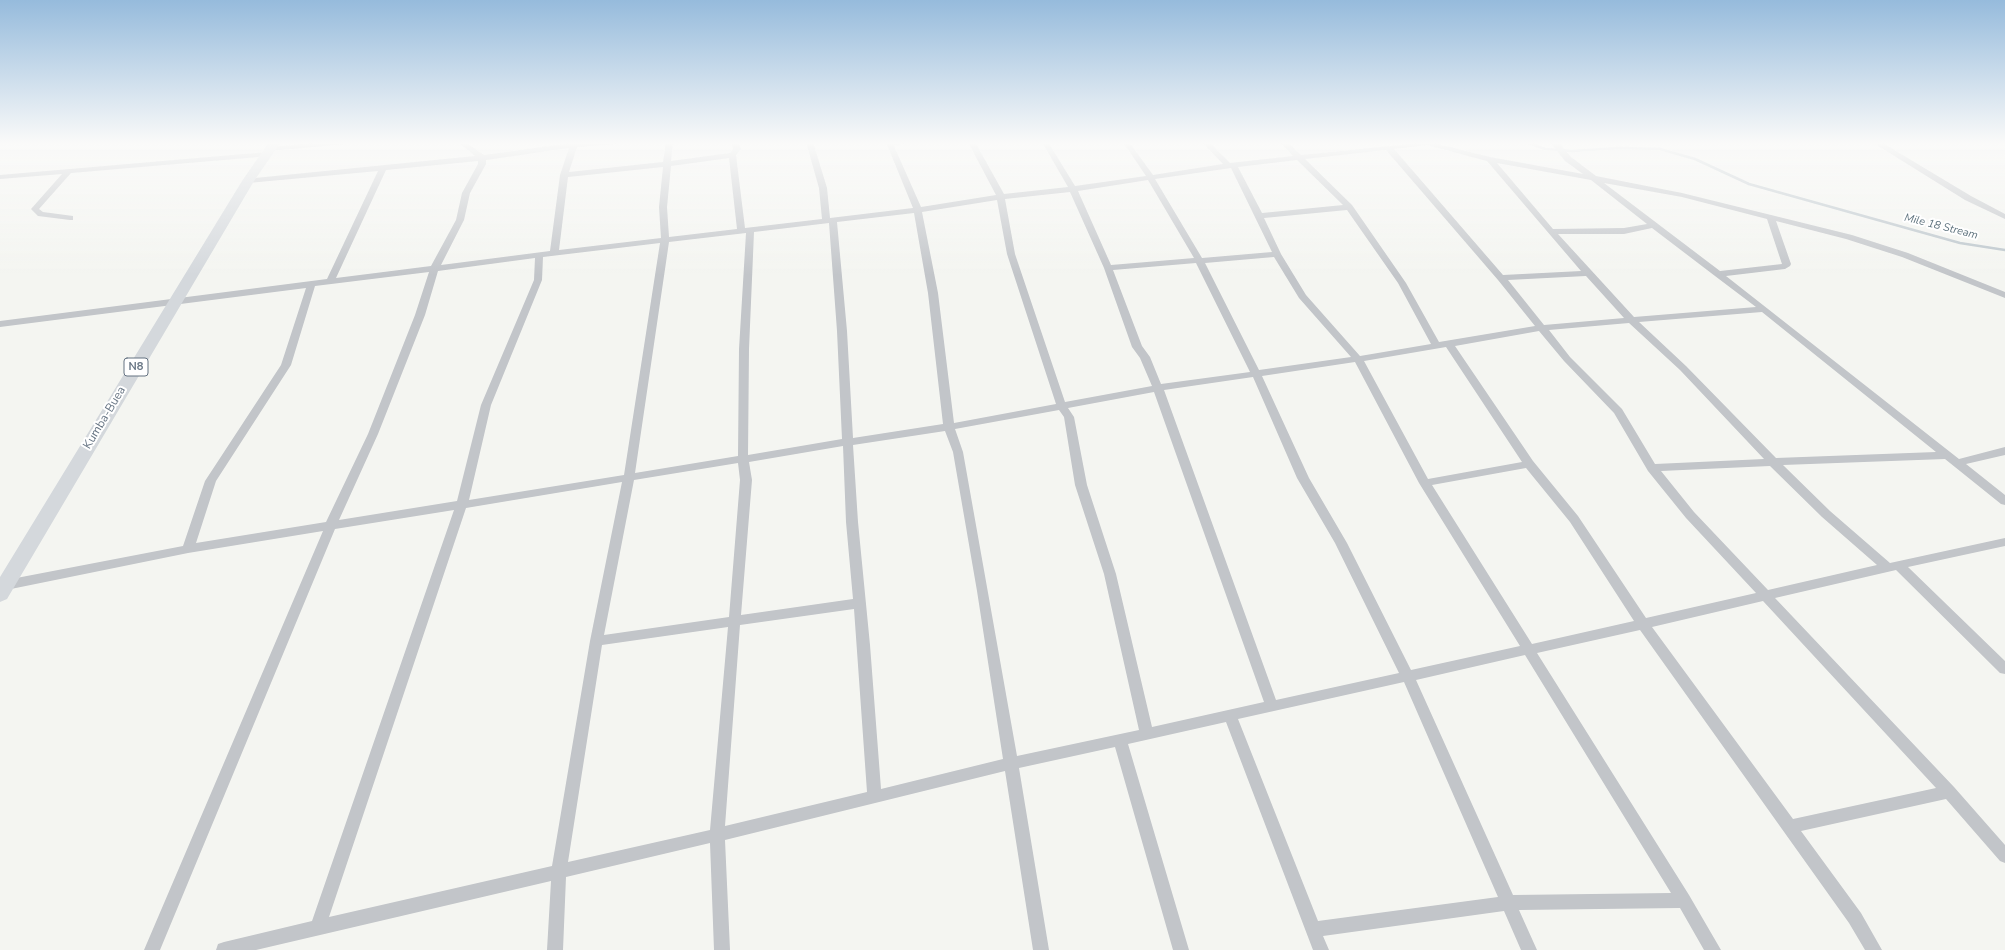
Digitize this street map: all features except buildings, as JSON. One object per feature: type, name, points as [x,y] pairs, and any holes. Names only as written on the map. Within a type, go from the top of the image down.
[{"type":"highway","name":"Kumba-Buea","points":[[3,590],[245,186]]},
{"type":"street","points":[[55,186],[35,209],[41,214],[70,218]]},
{"type":"street","points":[[330,282],[374,186]]},
{"type":"street","points":[[152,950],[332,525],[373,434],[420,315],[434,269],[460,220],[466,193],[470,186]]},
{"type":"street","points":[[554,253],[563,186]]},
{"type":"street","points":[[555,950],[560,871],[596,641],[629,477],[665,240],[663,207],[664,186]]},
{"type":"street","points":[[722,950],[717,835],[736,621],[746,480],[743,459],[745,231],[737,186]]},
{"type":"street","points":[[822,186],[829,221],[842,331],[852,522],[860,603],[874,797]]},
{"type":"street","points":[[908,186],[918,210],[934,293],[949,428],[956,443],[961,468],[984,599],[1041,950]]},
{"type":"street","points":[[995,186],[1001,197],[1011,254],[1062,407],[1069,417],[1081,485],[1110,574],[1147,734]]},
{"type":"street","points":[[1071,186],[1108,268],[1137,347],[1145,357],[1158,388],[1272,707]]},
{"type":"street","points":[[0,324],[554,253],[829,221],[918,210],[1001,197],[1097,186]]},
{"type":"street","points":[[1156,186],[1198,260],[1256,374],[1302,478],[1341,543],[1407,675],[1529,950]]},
{"type":"street","points":[[1242,186],[1259,216],[1277,254],[1307,303],[1358,359],[1425,483],[1684,900],[1713,950]]},
{"type":"street","points":[[1327,186],[1349,207],[1402,283],[1436,345]]},
{"type":"street","points":[[1422,186],[1501,278],[1567,359],[1618,411],[1652,468],[1690,515],[1763,595],[1949,792],[2005,856]]},
{"type":"street","points":[[1513,186],[1631,320],[1683,368],[1773,462],[1826,514],[1893,566],[2005,670]]},
{"type":"street","points":[[1604,186],[1764,308],[2005,501]]},
{"type":"street","points":[[1632,186],[1682,195],[1876,245],[2005,295]]},
{"type":"street","points":[[1949,186],[2005,217]]},
{"type":"street","points":[[1259,216],[1349,207]]},
{"type":"street","points":[[1718,274],[1785,266],[1787,264],[1770,218]]},
{"type":"street","points":[[1552,232],[1624,231],[1653,225]]},
{"type":"street","points":[[1108,268],[1277,254]]},
{"type":"street","points":[[318,927],[462,504],[486,406],[538,280],[539,256]]},
{"type":"street","points":[[1501,278],[1588,273]]},
{"type":"street","points":[[188,549],[211,481],[286,365],[311,285]]},
{"type":"street","points":[[3,590],[188,549],[848,442],[949,428],[1158,388],[1358,359],[1448,342],[1542,328],[1764,308]]},
{"type":"street","points":[[1448,342],[1529,464],[1574,519],[1643,624],[1855,918],[1874,950]]},
{"type":"street","points":[[1956,463],[2005,451]]},
{"type":"street","points":[[1652,468],[1947,455]]},
{"type":"street","points":[[1425,483],[1529,464]]},
{"type":"street","points":[[224,950],[717,835],[1010,764],[1272,707],[1407,675],[1528,650],[1763,595],[2005,542]]},
{"type":"street","points":[[596,641],[860,603]]},
{"type":"street","points":[[1230,715],[1322,950]]},
{"type":"street","points":[[1120,740],[1181,950]]},
{"type":"street","points":[[1789,827],[1949,792]]},
{"type":"street","points":[[1314,930],[1509,903],[1684,900]]},
{"type":"waterway","name":"Mile 18 Stream","points":[[1757,186],[1960,243],[2005,250]]}]
